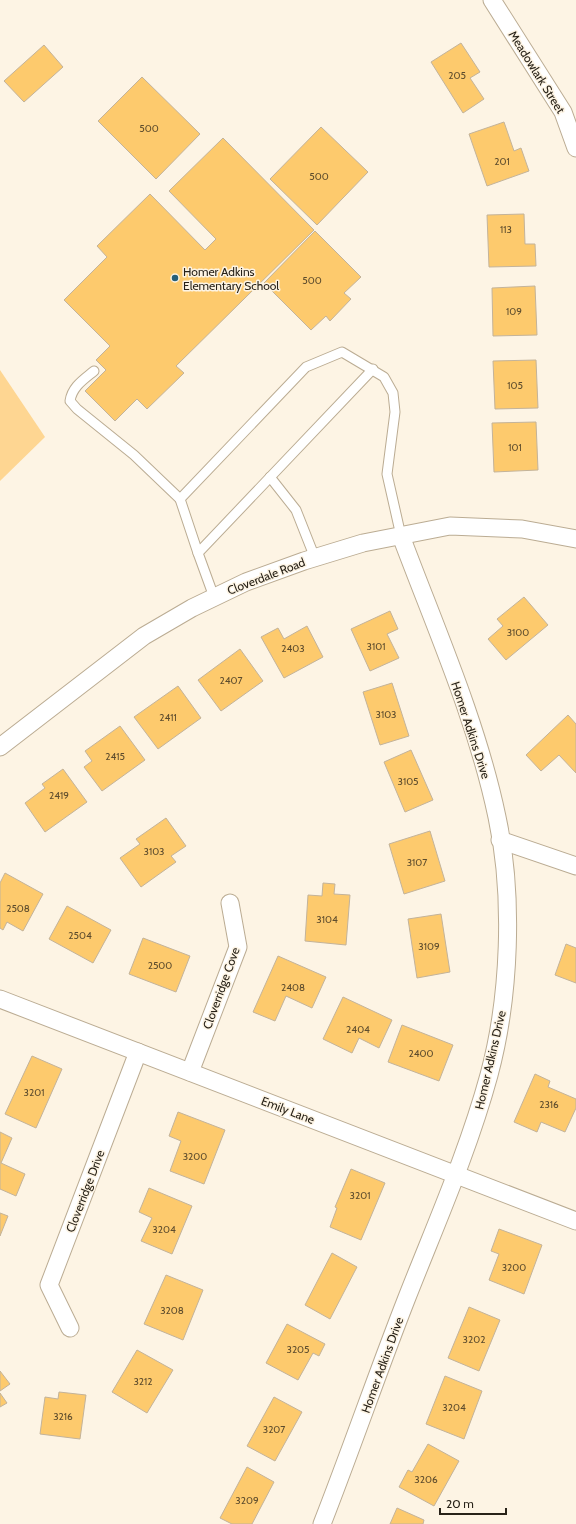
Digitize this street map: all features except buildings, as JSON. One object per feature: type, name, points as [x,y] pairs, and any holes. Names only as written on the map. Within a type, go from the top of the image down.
[{"type":"street","name":"Meadowlark Street","points":[[492,0],[563,112],[576,148]]},
{"type":"street","name":"Cloverdale Road","points":[[0,747],[144,636],[192,608],[246,582],[363,543],[450,526],[522,529],[576,539]]},
{"type":"street","name":"Homer Adkins Drive","points":[[322,1524],[471,1135],[489,1073],[502,1010],[507,933],[505,876],[498,818],[487,776],[467,712],[401,536]]},
{"type":"street","points":[[500,840],[576,866]]},
{"type":"street","name":"Cloverridge Cove","points":[[190,1072],[238,946],[230,903]]},
{"type":"street","name":"Emily Lane","points":[[0,999],[576,1221]]},
{"type":"street","name":"Cloverridge Drive","points":[[70,1328],[49,1285],[138,1052]]},
{"type":"lane","points":[[180,499],[306,366],[342,352],[384,377],[393,394],[395,412],[387,474],[401,536]]},
{"type":"lane","points":[[198,552],[372,369]]},
{"type":"lane","points":[[94,371],[72,392],[70,401],[77,410],[134,455],[180,499],[214,597]]},
{"type":"lane","points":[[270,477],[296,510],[315,558]]},
{"type":"shaded area","points":[[0,370],[45,437],[0,481]]},
{"type":"place","name":"Homer Adkins Elementary School","points":[[175,278]]}]
